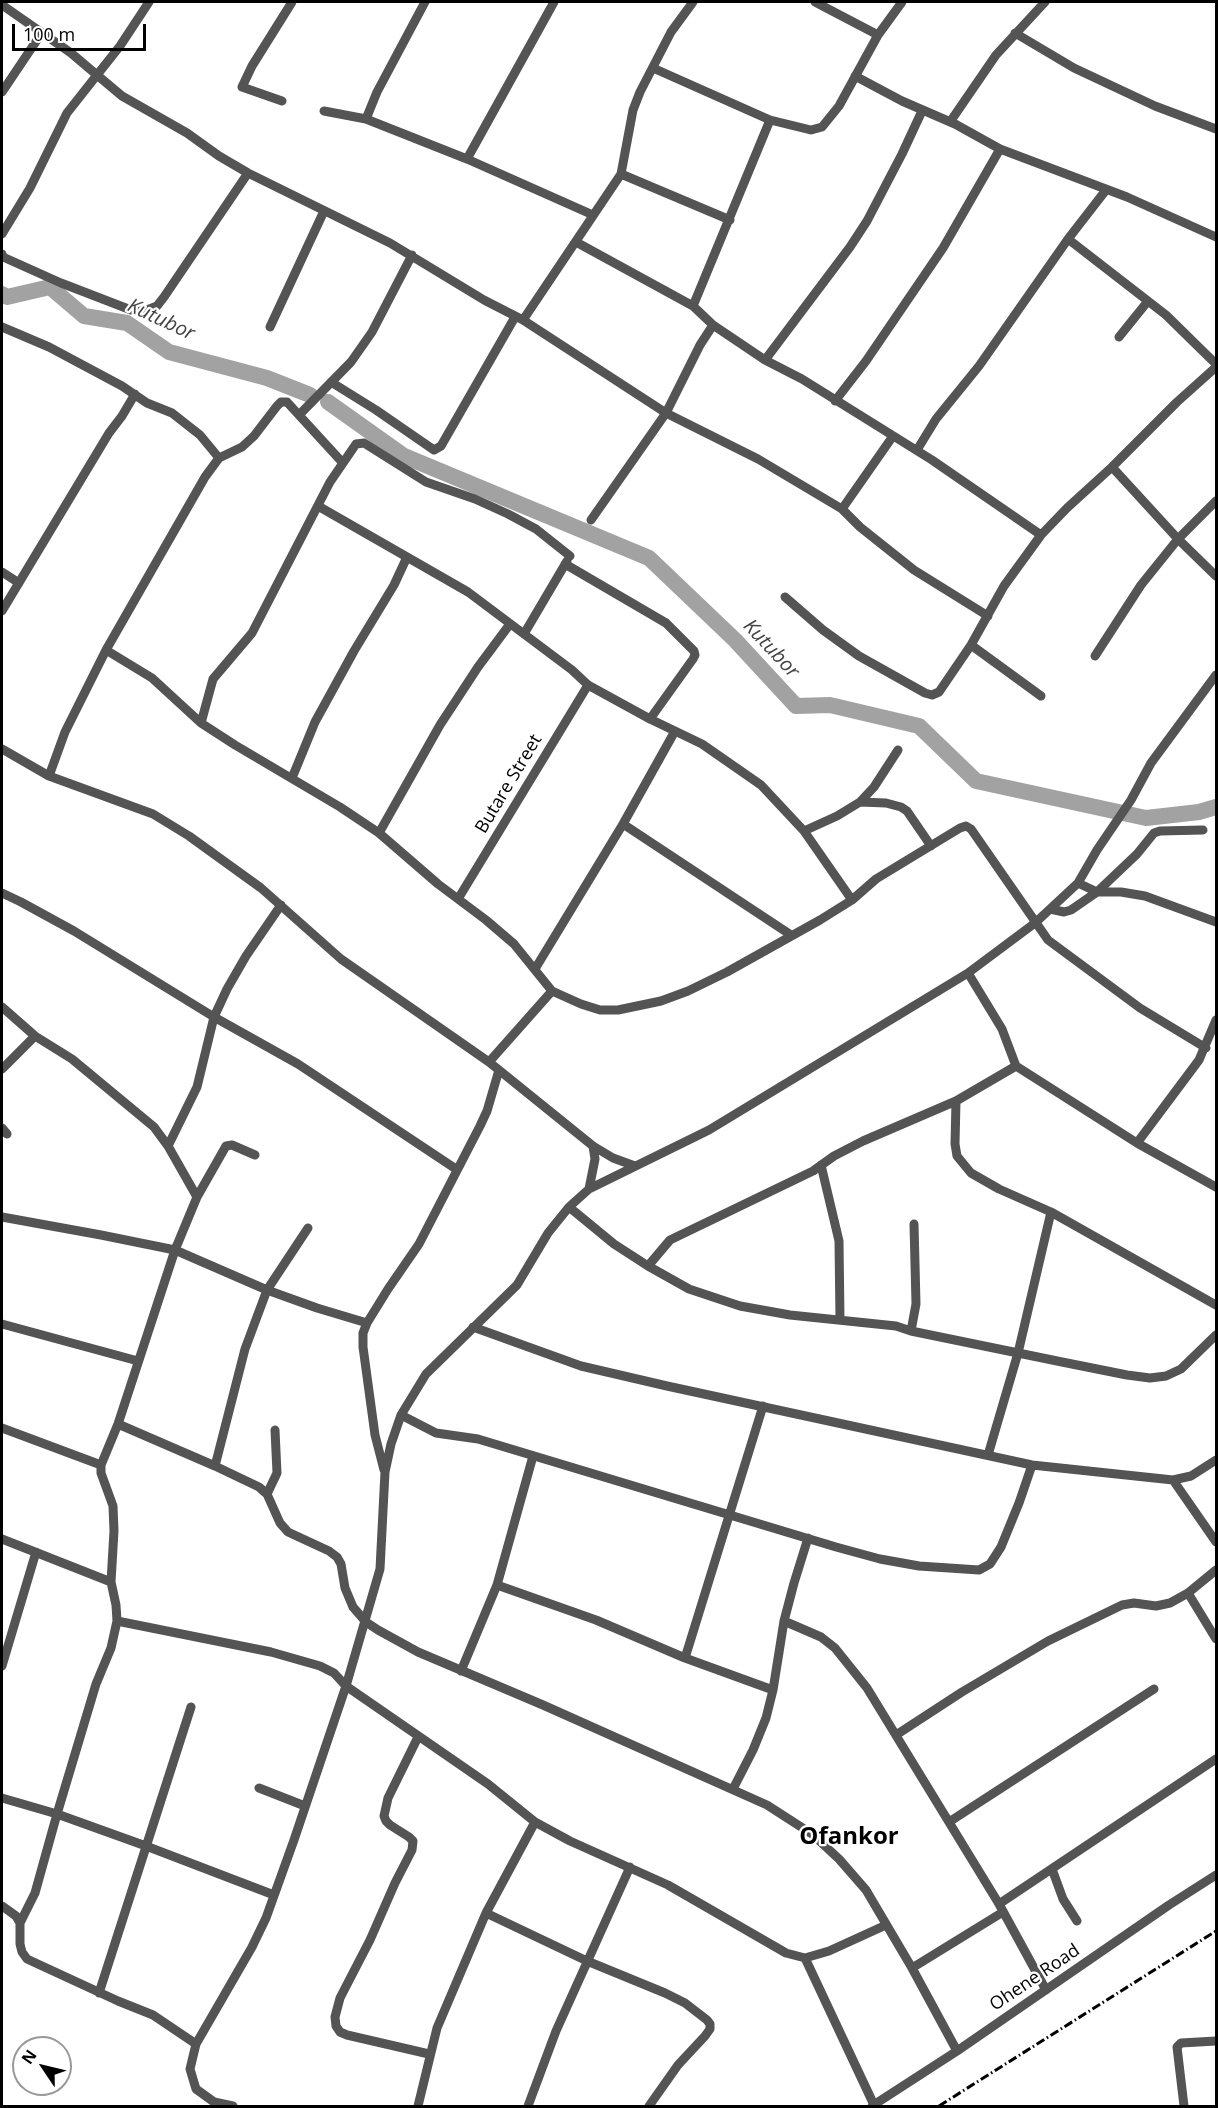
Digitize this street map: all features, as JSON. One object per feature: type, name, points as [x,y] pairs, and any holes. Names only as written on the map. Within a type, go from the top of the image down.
[{"type":"street","points":[[2,234],[30,188],[67,113],[120,46],[149,2]]},
{"type":"street","points":[[282,101],[242,87],[252,66],[292,2]]},
{"type":"street","points":[[366,119],[377,92],[425,2]]},
{"type":"street","points":[[467,159],[554,2]]},
{"type":"street","points":[[330,382],[434,450],[441,446],[519,319],[576,242],[621,174],[633,110],[640,92],[671,32],[693,2]]},
{"type":"street","points":[[815,2],[878,35]]},
{"type":"street","points":[[653,68],[770,120],[811,130],[822,127],[839,106],[878,35],[902,2]]},
{"type":"street","points":[[950,122],[996,55],[1045,2]]},
{"type":"street","points":[[2,5],[71,53],[122,96],[248,173],[412,255],[519,319],[666,412],[758,459],[842,509],[860,527],[914,570],[988,616]]},
{"type":"street","points":[[1015,33],[1074,68],[1155,106],[1216,129]]},
{"type":"street","points":[[2,92],[21,60],[41,34]]},
{"type":"street","points":[[855,76],[1000,148],[1160,210],[1216,237]]},
{"type":"street","points":[[324,111],[366,119],[467,159],[593,215]]},
{"type":"street","points":[[765,360],[867,221],[922,111]]},
{"type":"street","points":[[693,306],[770,120]]},
{"type":"street","points":[[835,401],[866,361],[943,248],[1000,148]]},
{"type":"street","points":[[2,254],[61,283],[131,310],[147,310],[157,306],[164,297],[248,173]]},
{"type":"street","points":[[621,174],[730,220]]},
{"type":"street","points":[[917,450],[936,419],[991,350],[1068,239],[1106,190]]},
{"type":"street","points":[[270,327],[324,211]]},
{"type":"street","points":[[785,597],[823,630],[859,656],[932,696],[939,692],[971,645],[1004,586],[1041,535],[1216,366],[1166,315],[1068,239]]},
{"type":"street","points":[[576,242],[693,306],[712,325],[765,360],[917,450],[1041,535]]},
{"type":"street","points":[[299,415],[351,362],[372,332],[412,255]]},
{"type":"street","points":[[1119,337],[1148,301]]},
{"type":"street","points":[[591,520],[666,412],[712,325]]},
{"type":"street","points":[[2,327],[48,347],[135,394],[147,403],[172,413],[191,427],[219,458]]},
{"type":"street","points":[[2,611],[135,394]]},
{"type":"street","points":[[49,776],[65,732],[106,650],[219,458],[242,447],[254,436],[281,402],[287,402],[342,462]]},
{"type":"street","points":[[842,509],[893,436]]},
{"type":"street","points":[[201,723],[213,679],[252,633],[342,462],[356,444],[364,443],[426,482],[476,499],[536,529],[569,557],[666,623],[694,651],[695,655],[650,719]]},
{"type":"street","points":[[1112,467],[1178,539],[1216,576]]},
{"type":"street","points":[[1095,656],[1141,585],[1178,539],[1216,501]]},
{"type":"street","points":[[318,506],[468,592],[572,670],[588,685],[702,744],[761,785],[804,831],[852,900]]},
{"type":"street","points":[[292,778],[315,722],[394,585],[407,557]]},
{"type":"street","points":[[524,634],[569,557]]},
{"type":"street","points":[[2,572],[19,583]]},
{"type":"street","points":[[379,833],[440,726],[478,667],[510,624]]},
{"type":"street","points":[[971,645],[1041,696]]},
{"type":"street","points":[[106,650],[152,678],[201,723],[379,833],[514,944],[552,991],[600,1010],[618,1010],[661,1001],[719,976],[852,900],[876,879],[966,826],[1048,940],[1140,1008],[1206,1048]]},
{"type":"street","points":[[233,2106],[213,2102],[196,2089],[190,2069],[196,2044],[252,1947],[266,1918],[305,1806],[346,1686],[380,1569],[384,1472],[391,1444],[401,1416],[426,1374],[517,1285],[548,1233],[569,1207],[589,1190],[709,1130],[968,973],[1050,909],[1078,883],[1096,850],[1131,800],[1151,763],[1216,675]]},
{"type":"street","name":"Butare Street","points":[[458,899],[588,685]]},
{"type":"street","points":[[535,969],[624,824],[675,731]]},
{"type":"street","points":[[2,749],[49,776],[153,814],[189,836],[281,905],[341,959],[489,1062],[593,1146],[613,1158],[635,1166]]},
{"type":"street","points":[[804,831],[837,816],[860,802],[874,787],[898,750]]},
{"type":"street","points":[[860,802],[886,803],[901,807],[907,811],[931,846]]},
{"type":"street","points":[[624,824],[791,935]]},
{"type":"street","points":[[1050,909],[1064,912],[1071,910],[1097,892],[1137,854],[1154,833],[1203,830]]},
{"type":"street","points":[[1078,883],[1097,892],[1121,892],[1145,896],[1216,922]]},
{"type":"street","points":[[2,893],[74,931],[214,1017],[298,1064],[456,1169]]},
{"type":"street","points":[[168,1146],[197,1086],[214,1017],[227,989],[246,956],[281,905]]},
{"type":"street","points":[[968,973],[1002,1029],[1016,1066],[1137,1143],[1216,1187]]},
{"type":"street","points":[[489,1062],[552,991]]},
{"type":"street","points":[[2,1007],[35,1036],[72,1059],[154,1127],[168,1146],[197,1197]]},
{"type":"street","points":[[1137,1143],[1191,1073],[1206,1048],[1216,1020]]},
{"type":"street","points":[[2,1069],[35,1036]]},
{"type":"street","points":[[648,1266],[670,1240],[813,1171],[862,1141],[956,1101],[1016,1066]]},
{"type":"street","points":[[384,1472],[375,1435],[363,1334],[367,1323],[419,1244],[487,1111],[499,1070]]},
{"type":"street","points":[[956,1101],[955,1144],[957,1156],[963,1166],[980,1179],[1051,1212],[1216,1305]]},
{"type":"street","points":[[196,2044],[153,2015],[99,1993],[27,1959],[20,1944],[20,1923],[35,1893],[96,1684],[111,1648],[117,1621],[111,1582],[113,1506],[101,1473],[101,1466],[118,1424],[175,1250],[197,1197],[226,1146],[232,1145],[255,1155]]},
{"type":"street","points":[[589,1190],[595,1159],[593,1146]]},
{"type":"street","points":[[821,1165],[839,1241],[840,1320]]},
{"type":"street","points":[[569,1207],[614,1244],[648,1266],[689,1289],[740,1306],[896,1326],[1018,1353],[1150,1378],[1166,1376],[1181,1369],[1216,1335]]},
{"type":"street","points":[[988,1455],[1018,1353],[1051,1212]]},
{"type":"street","points":[[2,1217],[175,1250],[267,1290],[367,1323]]},
{"type":"street","points":[[911,1331],[916,1304],[914,1224]]},
{"type":"street","points":[[215,1466],[243,1358],[267,1290],[308,1228]]},
{"type":"street","points":[[2,1324],[138,1361]]},
{"type":"street","points":[[473,1327],[581,1366],[1032,1465],[1098,1474],[1173,1480],[1191,1476],[1216,1460]]},
{"type":"street","points":[[685,1658],[763,1406]]},
{"type":"street","points":[[401,1416],[436,1432],[478,1439],[625,1485],[880,1559],[919,1566],[979,1570],[990,1564],[1001,1548],[1032,1465]]},
{"type":"street","points":[[118,1424],[259,1487],[267,1494],[280,1523],[288,1532],[337,1557],[341,1564],[345,1588],[353,1607],[366,1622],[418,1652],[767,1805],[812,1834],[839,1858],[866,1890],[957,2051]]},
{"type":"street","points":[[2,1428],[101,1466]]},
{"type":"street","points":[[267,1494],[277,1473],[275,1430]]},
{"type":"street","points":[[461,1671],[497,1585],[533,1456]]},
{"type":"street","points":[[1173,1480],[1216,1542]]},
{"type":"street","points":[[733,1790],[766,1718],[784,1622],[808,1538]]},
{"type":"street","points":[[2,1539],[111,1582]]},
{"type":"street","points":[[2,1665],[36,1552]]},
{"type":"street","points":[[896,1735],[1038,1646],[1122,1605],[1170,1604],[1188,1593],[1216,1570]]},
{"type":"street","points":[[497,1585],[596,1620],[685,1658],[773,1690]]},
{"type":"street","points":[[1188,1593],[1216,1639]]},
{"type":"street","points":[[117,1621],[271,1652],[320,1666],[334,1673],[346,1686],[488,1784],[535,1822],[570,1841],[668,1885],[786,1953],[805,1958],[829,1951],[886,1925]]},
{"type":"street","points":[[784,1622],[821,1637],[835,1648],[867,1688],[1001,1908],[1046,1990]]},
{"type":"street","points":[[950,1822],[1154,1689]]},
{"type":"street","points":[[99,1993],[191,1707]]},
{"type":"street","points":[[418,1737],[388,1798],[384,1816],[390,1825],[409,1837],[412,1850],[340,1998],[335,2017],[336,2026],[340,2032],[347,2035],[429,2054]]},
{"type":"street","points":[[912,1968],[1001,1908],[1052,1869],[1216,1759]]},
{"type":"street","points":[[259,1788],[305,1806]]},
{"type":"street","points":[[2,1797],[146,1846],[274,1895]]},
{"type":"street","points":[[418,2106],[437,2028],[486,1913],[535,1822]]},
{"type":"street","points":[[528,2106],[556,2031],[630,1867]]},
{"type":"street","points":[[1052,1869],[1063,1899],[1077,1921]]},
{"type":"street","name":"Ohene Road","points":[[873,2106],[1216,1875]]},
{"type":"street","points":[[2,1906],[16,1916],[20,1923]]},
{"type":"street","points":[[486,1913],[587,1961],[675,1998],[697,2011],[710,2024],[710,2029],[705,2036],[678,2065],[650,2106]]},
{"type":"street","points":[[805,1958],[873,2106]]},
{"type":"street","points":[[1184,2106],[1177,2047],[1181,2043],[1216,2041]]},
{"type":"waterway","name":"Kutubor","points":[[2,294],[7,297],[50,287],[84,316],[127,323],[169,352],[267,378],[310,395]]},
{"type":"waterway","name":"Kutubor","points":[[328,402],[404,456],[649,558],[735,640],[796,706],[830,705],[919,726],[976,781],[1146,818],[1199,812],[1216,807]]},
{"type":"railway","points":[[939,2106],[1216,1931]]},
{"type":"district","name":"Ofankor","points":[[849,1837]]}]
